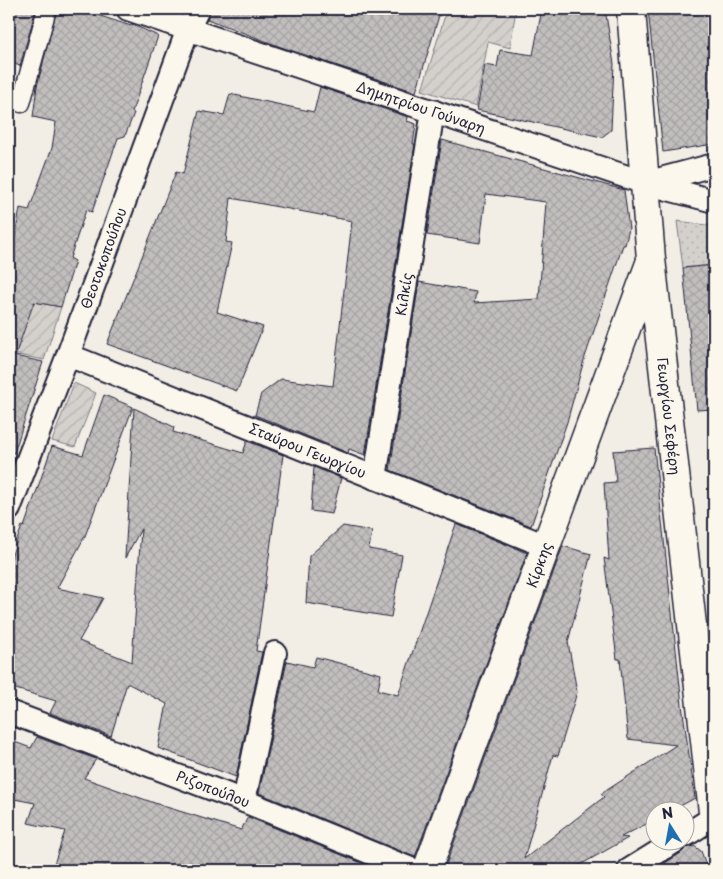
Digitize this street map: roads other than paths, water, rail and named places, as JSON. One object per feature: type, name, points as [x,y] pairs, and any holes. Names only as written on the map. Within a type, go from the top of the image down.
[{"type":"street","points":[[21,103],[47,9]]},
{"type":"street","name":"Δημητρίου Γούναρη","points":[[128,9],[645,183],[714,202]]},
{"type":"street","name":"Θεοτοκοπούλου","points":[[9,509],[188,29],[198,9]]},
{"type":"street","name":"Γεωργίου Σεφέρη","points":[[631,9],[651,259],[714,822]]},
{"type":"street","name":"Κιλκίς","points":[[375,478],[433,111]]},
{"type":"street","points":[[645,183],[714,165]]},
{"type":"street","name":"Κίρκης","points":[[428,870],[651,259]]},
{"type":"street","name":"Σταύρου Γεωργίου","points":[[68,355],[546,546]]},
{"type":"street","points":[[244,801],[274,653]]},
{"type":"street","name":"Ριζοπούλου","points":[[9,712],[244,801],[413,870]]},
{"type":"street","points":[[696,829],[714,817]]},
{"type":"street","points":[[629,870],[658,852]]}]
